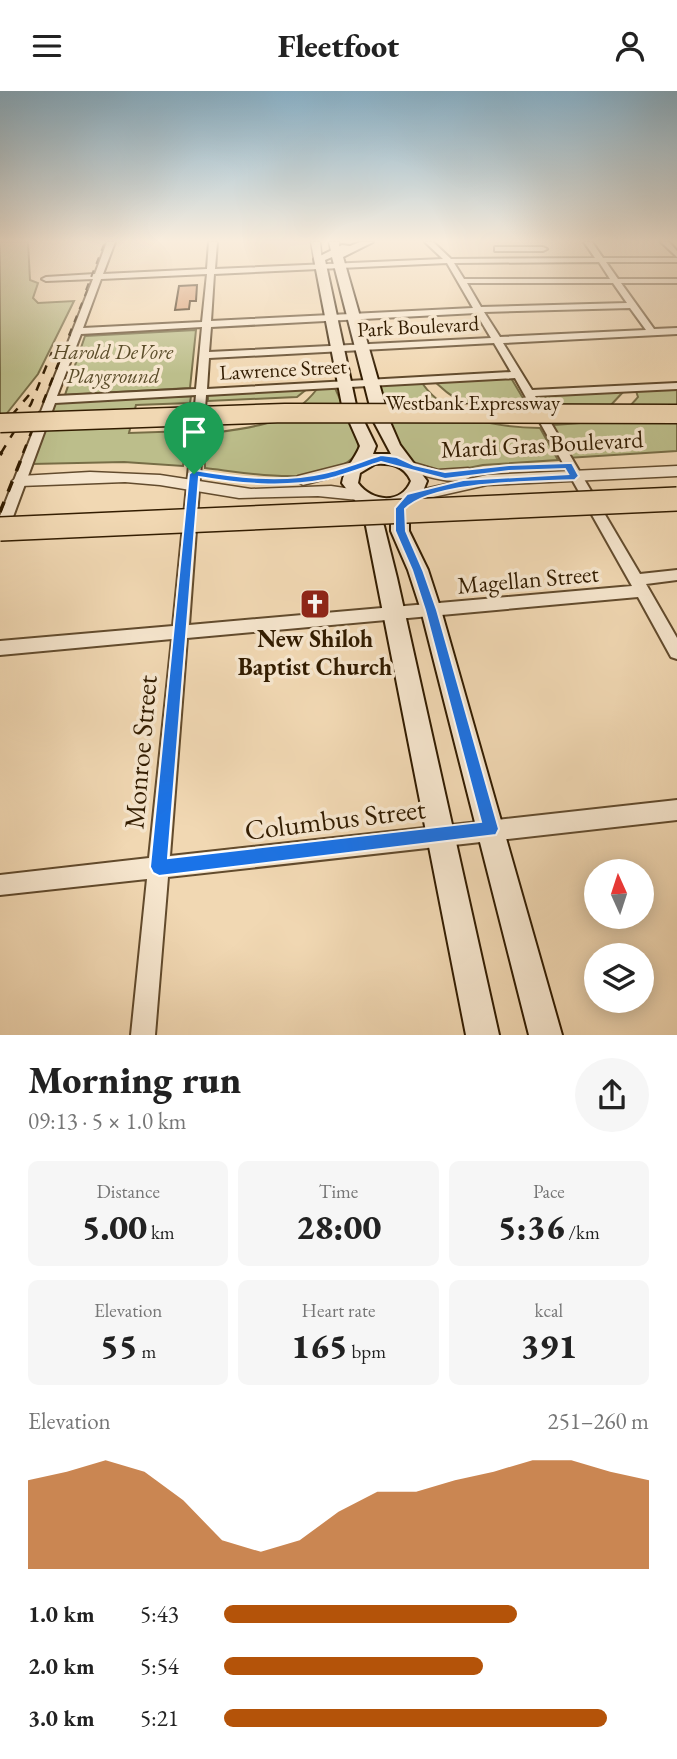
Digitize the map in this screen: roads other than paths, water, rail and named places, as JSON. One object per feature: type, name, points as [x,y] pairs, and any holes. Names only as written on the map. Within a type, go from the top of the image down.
[{"type":"highway","name":"Westbank Expressway","points":[[277,409],[436,401],[677,404]]},
{"type":"highway","points":[[0,423],[277,409]]},
{"type":"highway","points":[[0,412],[277,409],[677,414]]},
{"type":"highway","points":[[0,531],[274,515],[677,499]]},
{"type":"main road","points":[[324,286],[349,405],[368,446],[349,479],[375,526],[483,1034]]},
{"type":"main road","points":[[344,286],[385,429],[419,481],[417,490],[400,508],[400,531],[418,570],[431,610],[546,1034]]},
{"type":"main road","points":[[359,465],[386,459],[409,466]]},
{"type":"main road","points":[[360,496],[381,503],[408,498]]},
{"type":"street","points":[[0,531],[95,286]]},
{"type":"street","name":"Monroe Street","points":[[143,1034],[208,286]]},
{"type":"street","points":[[464,286],[677,652]]},
{"type":"street","points":[[620,286],[651,331]]},
{"type":"street","points":[[77,331],[478,310],[633,305]]},
{"type":"street","name":"Park Boulevard","points":[[203,355],[677,331]]},
{"type":"street","name":"Lawrence Street","points":[[50,400],[518,375]]},
{"type":"street","points":[[529,394],[677,386]]},
{"type":"street","name":"Mardi Gras Boulevard","points":[[408,498],[487,481],[677,459]]},
{"type":"street","points":[[22,475],[292,481],[326,476],[359,465]]},
{"type":"street","name":"Mardi Gras Boulevard","points":[[409,466],[445,475],[509,468],[677,471]]},
{"type":"street","points":[[193,480],[252,494],[332,489],[360,496]]},
{"type":"street","name":"Magellan Street","points":[[0,648],[395,614],[639,585],[677,575]]},
{"type":"street","name":"Columbus Street","points":[[0,885],[677,810]]},
{"type":"railway","points":[[86,290],[88,286]]},
{"type":"railway","points":[[69,335],[89,286]]},
{"type":"railway","points":[[23,453],[70,334]]},
{"type":"railway","points":[[1,453],[31,404],[52,352]]},
{"type":"railway","points":[[0,429],[29,395]]},
{"type":"railway","points":[[0,512],[24,452]]},
{"type":"place","name":"New Shiloh Baptist Church","points":[[315,604]]},
{"type":"park label","name":"Harold DeVore Playground","points":[[113,363]]}]
